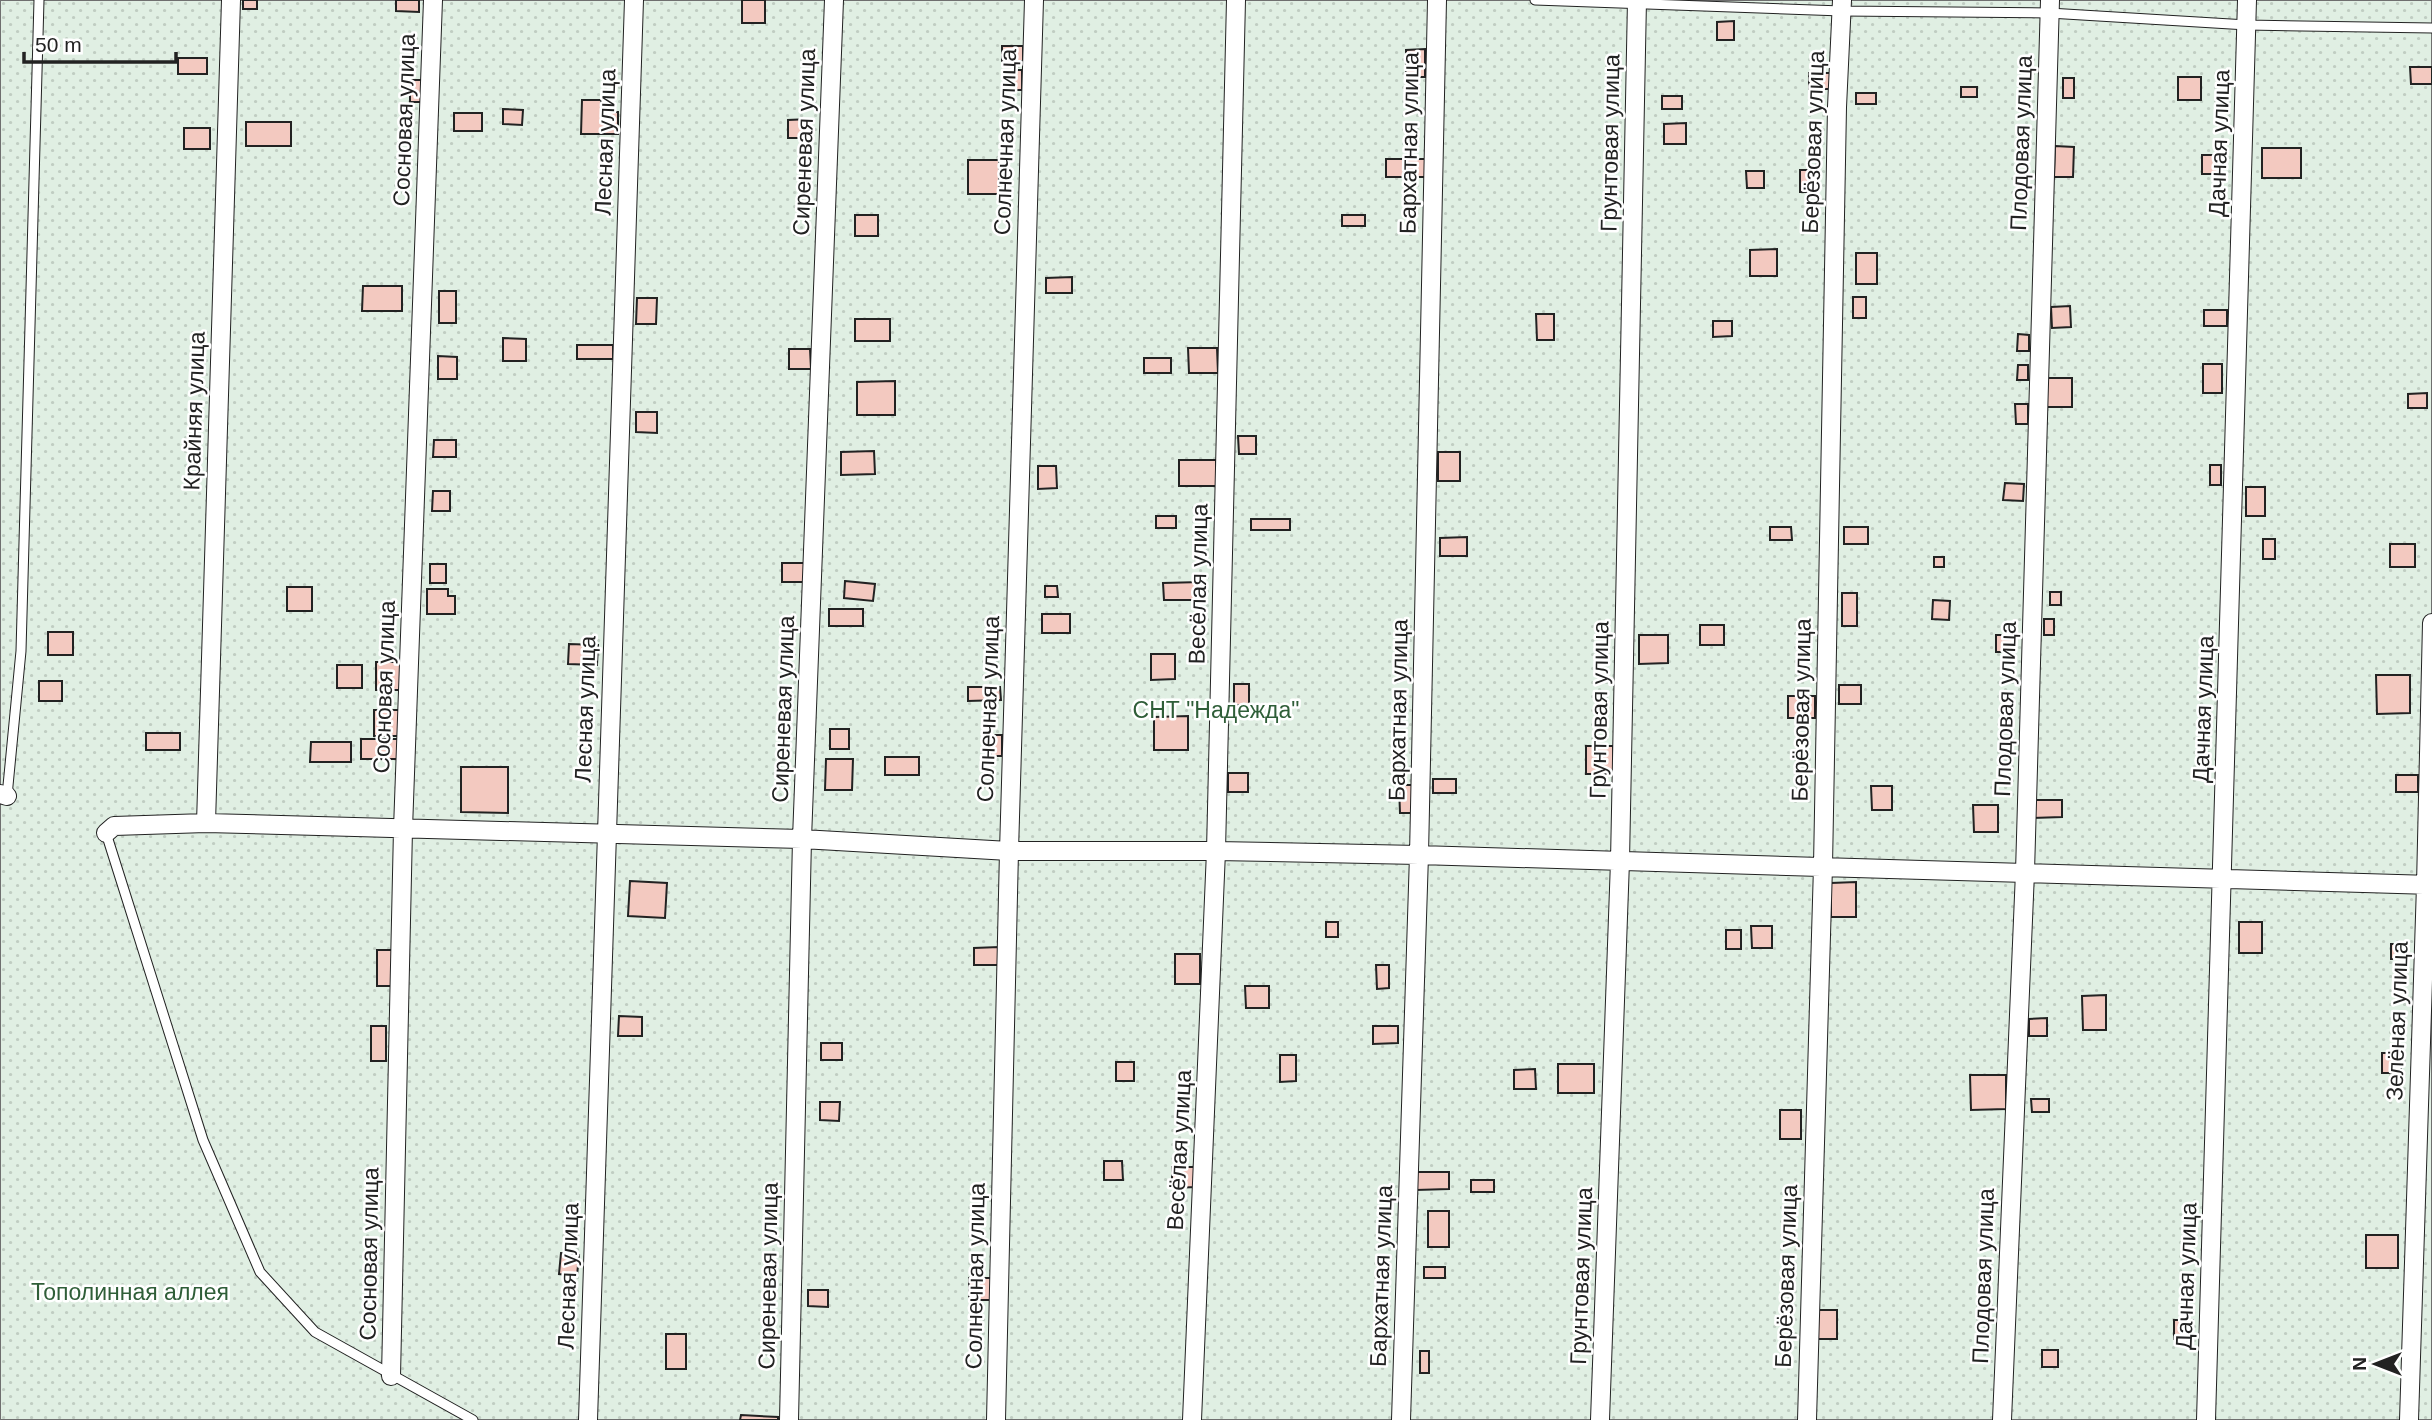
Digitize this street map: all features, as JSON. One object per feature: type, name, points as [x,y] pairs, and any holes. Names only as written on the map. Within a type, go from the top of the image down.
[{"type":"street","name":"Крайняя улица","points":[[206,823],[231,0]]},
{"type":"street","name":"Сосновая улица","points":[[391,1376],[403,829],[433,0]]},
{"type":"street","name":"Лесная улица","points":[[588,1420],[634,0]]},
{"type":"street","name":"Сиреневая улица","points":[[789,1420],[802,839],[834,0]]},
{"type":"street","name":"Солнечная улица","points":[[996,1420],[1009,851],[1034,0]]},
{"type":"street","name":"Весёлая улица","points":[[1192,1420],[1216,851],[1236,0]]},
{"type":"street","name":"Бархатная улица","points":[[1401,1420],[1419,855],[1437,0]]},
{"type":"street","name":"Дачная улица","points":[[2206,1420],[2247,0]]},
{"type":"street","name":"Грунтовая улица","points":[[1600,1420],[1620,862],[1637,2]]},
{"type":"street","name":"Берёзовая улица","points":[[1807,1420],[1823,866],[1837,107],[1842,6]]},
{"type":"street","name":"Плодовая улица","points":[[2002,1420],[2025,872],[2049,7]]},
{"type":"street","name":"Зелёная улица","points":[[2409,1420],[2429,885],[2432,623]]},
{"type":"street","points":[[106,833],[114,826],[206,823],[802,839],[1009,851],[1419,855],[2429,885]]},
{"type":"lane","points":[[4,795],[21,651],[39,0]]},
{"type":"lane","points":[[1535,0],[2049,7],[2246,25],[2432,28]]},
{"type":"lane","points":[[106,833],[203,1140],[260,1272],[315,1332],[473,1420]]},
{"type":"green space","name":"СНТ \"Надежда\"","points":[[0,0],[2432,0],[2432,1420],[0,1420]]},
{"type":"building","points":[[243,0],[257,0],[257,9],[243,9]]},
{"type":"building","points":[[396,0],[419,0],[419,12],[396,11]]},
{"type":"building","points":[[742,0],[765,0],[765,23],[742,23]]},
{"type":"building","points":[[1734,21],[1734,40],[1717,40],[1717,22]]},
{"type":"building","points":[[1002,46],[1023,46],[1023,61],[1002,61]]},
{"type":"building","points":[[1425,49],[1425,77],[1406,77],[1406,50]]},
{"type":"building","points":[[178,58],[207,58],[207,74],[178,74]]},
{"type":"building","points":[[2410,67],[2432,67],[2432,84],[2411,84]]},
{"type":"building","points":[[1008,70],[1022,70],[1022,90],[1009,90]]},
{"type":"building","points":[[1809,73],[1834,73],[1834,89],[1809,89]]},
{"type":"building","points":[[2178,77],[2201,77],[2201,100],[2178,100]]},
{"type":"building","points":[[2063,78],[2074,78],[2074,98],[2063,98]]},
{"type":"building","points":[[410,80],[423,80],[423,102],[410,102]]},
{"type":"building","points":[[1961,87],[1977,87],[1977,97],[1961,97]]},
{"type":"building","points":[[1856,93],[1876,93],[1876,104],[1856,104]]},
{"type":"building","points":[[1662,96],[1682,96],[1682,109],[1662,109]]},
{"type":"building","points":[[582,100],[601,100],[601,112],[618,112],[618,134],[581,134]]},
{"type":"building","points":[[503,109],[523,110],[522,125],[503,124]]},
{"type":"building","points":[[454,113],[482,113],[482,131],[454,131]]},
{"type":"building","points":[[810,119],[810,138],[788,138],[788,120]]},
{"type":"building","points":[[246,122],[291,122],[291,146],[246,146]]},
{"type":"building","points":[[1686,123],[1686,144],[1664,144],[1664,124]]},
{"type":"building","points":[[184,128],[210,128],[210,149],[184,149]]},
{"type":"building","points":[[2055,146],[2074,147],[2073,177],[2054,177]]},
{"type":"building","points":[[2262,148],[2301,148],[2301,178],[2262,178]]},
{"type":"building","points":[[2202,155],[2221,155],[2221,174],[2202,174]]},
{"type":"building","points":[[1386,159],[1429,159],[1429,177],[1386,177]]},
{"type":"building","points":[[968,160],[999,160],[999,194],[968,194]]},
{"type":"building","points":[[1800,170],[1818,170],[1818,192],[1800,192]]},
{"type":"building","points":[[1746,171],[1764,171],[1764,188],[1747,188]]},
{"type":"building","points":[[855,215],[878,215],[878,236],[855,236]]},
{"type":"building","points":[[1342,215],[1365,215],[1365,226],[1342,226]]},
{"type":"building","points":[[1777,249],[1777,276],[1750,276],[1750,250]]},
{"type":"building","points":[[1856,253],[1877,253],[1877,284],[1856,284]]},
{"type":"building","points":[[1072,277],[1072,293],[1046,293],[1046,278]]},
{"type":"building","points":[[363,286],[402,286],[402,311],[362,311]]},
{"type":"building","points":[[439,291],[456,291],[456,323],[439,323]]},
{"type":"building","points":[[1853,297],[1866,297],[1866,318],[1853,318]]},
{"type":"building","points":[[637,298],[657,298],[656,324],[636,324]]},
{"type":"building","points":[[2070,306],[2071,327],[2052,328],[2051,307]]},
{"type":"building","points":[[2204,310],[2227,310],[2227,326],[2204,326]]},
{"type":"building","points":[[1536,314],[1554,314],[1554,340],[1537,340]]},
{"type":"building","points":[[855,319],[890,319],[890,341],[855,341]]},
{"type":"building","points":[[1713,321],[1732,321],[1732,336],[1713,337]]},
{"type":"building","points":[[2018,334],[2029,335],[2029,351],[2017,351]]},
{"type":"building","points":[[503,338],[526,339],[526,361],[503,361]]},
{"type":"building","points":[[577,345],[613,345],[613,359],[577,359]]},
{"type":"building","points":[[1188,348],[1217,348],[1218,373],[1189,373]]},
{"type":"building","points":[[789,349],[810,349],[811,369],[789,369]]},
{"type":"building","points":[[438,356],[457,357],[457,379],[438,379]]},
{"type":"building","points":[[1144,358],[1171,358],[1171,373],[1144,373]]},
{"type":"building","points":[[2203,364],[2222,364],[2222,393],[2203,393]]},
{"type":"building","points":[[2018,365],[2028,365],[2028,380],[2017,380]]},
{"type":"building","points":[[2043,378],[2072,378],[2072,407],[2043,407]]},
{"type":"building","points":[[895,381],[895,415],[857,415],[857,382]]},
{"type":"building","points":[[2427,393],[2427,408],[2408,408],[2408,394]]},
{"type":"building","points":[[2015,404],[2028,404],[2028,424],[2016,424]]},
{"type":"building","points":[[636,412],[657,412],[657,433],[636,432]]},
{"type":"building","points":[[1238,436],[1256,436],[1256,454],[1239,454]]},
{"type":"building","points":[[434,440],[456,440],[456,457],[433,457]]},
{"type":"building","points":[[874,451],[875,474],[841,475],[841,452]]},
{"type":"building","points":[[1438,452],[1460,452],[1460,481],[1438,481]]},
{"type":"building","points":[[1179,460],[1216,460],[1216,486],[1179,486]]},
{"type":"building","points":[[2210,465],[2221,465],[2221,485],[2210,485]]},
{"type":"building","points":[[1038,466],[1056,466],[1057,488],[1038,489]]},
{"type":"building","points":[[2005,483],[2024,484],[2023,501],[2003,500]]},
{"type":"building","points":[[2246,487],[2265,487],[2265,516],[2246,516]]},
{"type":"building","points":[[433,491],[450,491],[450,511],[432,511]]},
{"type":"building","points":[[1156,516],[1176,516],[1176,528],[1156,528]]},
{"type":"building","points":[[1251,519],[1290,519],[1290,530],[1251,530]]},
{"type":"building","points":[[1770,527],[1791,527],[1792,540],[1770,540]]},
{"type":"building","points":[[1844,527],[1868,527],[1868,544],[1844,544]]},
{"type":"building","points":[[1467,537],[1467,556],[1440,556],[1440,538]]},
{"type":"building","points":[[2263,539],[2275,539],[2275,559],[2263,559]]},
{"type":"building","points":[[2390,544],[2415,544],[2415,567],[2390,567]]},
{"type":"building","points":[[1934,557],[1944,557],[1944,567],[1934,567]]},
{"type":"building","points":[[782,563],[806,563],[806,582],[782,582]]},
{"type":"building","points":[[430,564],[446,564],[446,583],[430,583]]},
{"type":"building","points":[[845,581],[875,584],[873,601],[844,598]]},
{"type":"building","points":[[1201,582],[1201,600],[1164,600],[1163,583]]},
{"type":"building","points":[[1045,586],[1057,586],[1058,597],[1045,597]]},
{"type":"building","points":[[287,587],[312,587],[312,611],[287,611]]},
{"type":"building","points":[[427,589],[448,589],[448,596],[455,596],[455,614],[427,614]]},
{"type":"building","points":[[2050,592],[2061,592],[2061,605],[2050,605]]},
{"type":"building","points":[[1842,593],[1857,593],[1857,626],[1842,626]]},
{"type":"building","points":[[1933,600],[1950,601],[1949,620],[1932,619]]},
{"type":"building","points":[[829,609],[863,609],[863,626],[829,626]]},
{"type":"building","points":[[1042,614],[1070,614],[1070,633],[1042,633]]},
{"type":"building","points":[[2044,619],[2054,619],[2054,635],[2044,635]]},
{"type":"building","points":[[1700,625],[1724,625],[1724,645],[1700,645]]},
{"type":"building","points":[[48,632],[73,632],[73,655],[48,655]]},
{"type":"building","points":[[1639,635],[1668,635],[1668,663],[1639,664]]},
{"type":"building","points":[[1996,635],[2014,635],[2014,652],[1996,652]]},
{"type":"building","points":[[569,644],[598,645],[597,665],[568,664]]},
{"type":"building","points":[[1151,654],[1175,654],[1175,679],[1151,680]]},
{"type":"building","points":[[376,662],[400,662],[400,690],[376,690]]},
{"type":"building","points":[[337,665],[362,665],[362,688],[337,688]]},
{"type":"building","points":[[2376,675],[2410,675],[2410,713],[2377,714]]},
{"type":"building","points":[[39,681],[62,681],[62,701],[39,701]]},
{"type":"building","points":[[1234,684],[1249,684],[1249,705],[1234,705]]},
{"type":"building","points":[[1839,685],[1861,685],[1861,704],[1839,704]]},
{"type":"building","points":[[968,687],[1000,687],[1001,700],[968,701]]},
{"type":"building","points":[[1788,696],[1815,696],[1815,718],[1788,718]]},
{"type":"building","points":[[374,710],[400,710],[400,736],[374,736]]},
{"type":"building","points":[[1188,716],[1188,750],[1154,750],[1154,717]]},
{"type":"building","points":[[830,729],[849,729],[849,749],[830,749]]},
{"type":"building","points":[[146,733],[180,733],[180,750],[146,750]]},
{"type":"building","points":[[991,735],[1002,735],[1002,756],[991,756]]},
{"type":"building","points":[[361,739],[400,739],[400,759],[361,759]]},
{"type":"building","points":[[311,742],[351,742],[351,762],[310,762]]},
{"type":"building","points":[[1586,746],[1613,746],[1614,774],[1586,774]]},
{"type":"building","points":[[885,757],[919,757],[919,775],[885,775]]},
{"type":"building","points":[[826,759],[853,759],[852,790],[825,790]]},
{"type":"building","points":[[461,767],[508,767],[508,813],[461,812]]},
{"type":"building","points":[[1228,773],[1248,773],[1248,792],[1228,792]]},
{"type":"building","points":[[2396,775],[2418,775],[2418,792],[2396,792]]},
{"type":"building","points":[[1433,779],[1456,779],[1456,793],[1433,793]]},
{"type":"building","points":[[1399,785],[1412,785],[1412,813],[1400,813]]},
{"type":"building","points":[[1871,786],[1892,786],[1892,810],[1872,810]]},
{"type":"building","points":[[2031,800],[2062,800],[2062,817],[2032,818]]},
{"type":"building","points":[[1973,805],[1998,805],[1998,832],[1974,832]]},
{"type":"building","points":[[630,881],[667,883],[665,918],[628,916]]},
{"type":"building","points":[[1856,882],[1856,917],[1831,917],[1831,883]]},
{"type":"building","points":[[1326,922],[1338,922],[1338,937],[1326,937]]},
{"type":"building","points":[[2239,922],[2262,922],[2262,953],[2239,953]]},
{"type":"building","points":[[1751,926],[1772,926],[1772,948],[1752,948]]},
{"type":"building","points":[[1726,930],[1741,930],[1741,949],[1726,949]]},
{"type":"building","points":[[2391,944],[2407,944],[2407,959],[2391,959]]},
{"type":"building","points":[[999,947],[999,965],[974,965],[974,948]]},
{"type":"building","points":[[377,950],[392,950],[392,986],[377,986]]},
{"type":"building","points":[[1175,954],[1200,954],[1200,984],[1175,984]]},
{"type":"building","points":[[1376,965],[1389,965],[1389,988],[1377,989]]},
{"type":"building","points":[[1245,986],[1269,986],[1269,1008],[1246,1008]]},
{"type":"building","points":[[2106,995],[2106,1030],[2083,1030],[2082,996]]},
{"type":"building","points":[[619,1016],[642,1017],[642,1036],[618,1036]]},
{"type":"building","points":[[2047,1018],[2047,1036],[2029,1036],[2029,1019]]},
{"type":"building","points":[[371,1026],[386,1026],[386,1061],[371,1061]]},
{"type":"building","points":[[1373,1026],[1398,1026],[1398,1043],[1373,1044]]},
{"type":"building","points":[[821,1043],[842,1043],[842,1060],[821,1060]]},
{"type":"building","points":[[2382,1053],[2401,1053],[2401,1073],[2382,1073]]},
{"type":"building","points":[[1280,1055],[1296,1055],[1296,1081],[1280,1082]]},
{"type":"building","points":[[1116,1062],[1134,1062],[1134,1081],[1116,1081]]},
{"type":"building","points":[[1558,1064],[1594,1064],[1594,1093],[1558,1093]]},
{"type":"building","points":[[1535,1069],[1536,1089],[1514,1089],[1514,1070]]},
{"type":"building","points":[[1970,1075],[2006,1075],[2006,1109],[1971,1110]]},
{"type":"building","points":[[2031,1099],[2049,1099],[2049,1112],[2032,1112]]},
{"type":"building","points":[[820,1102],[840,1102],[839,1121],[820,1120]]},
{"type":"building","points":[[1780,1110],[1801,1110],[1801,1139],[1780,1139]]},
{"type":"building","points":[[1104,1161],[1122,1161],[1123,1180],[1104,1180]]},
{"type":"building","points":[[1172,1167],[1196,1167],[1196,1187],[1172,1188]]},
{"type":"building","points":[[1416,1172],[1449,1172],[1449,1189],[1416,1190]]},
{"type":"building","points":[[1471,1180],[1494,1180],[1494,1192],[1471,1192]]},
{"type":"building","points":[[1428,1211],[1449,1211],[1449,1247],[1428,1247]]},
{"type":"building","points":[[2366,1235],[2398,1235],[2398,1268],[2366,1268]]},
{"type":"building","points":[[561,1253],[579,1255],[577,1276],[559,1274]]},
{"type":"building","points":[[1424,1267],[1445,1267],[1445,1278],[1424,1278]]},
{"type":"building","points":[[969,1278],[991,1278],[991,1300],[969,1300]]},
{"type":"building","points":[[808,1290],[828,1290],[828,1307],[808,1306]]},
{"type":"building","points":[[1816,1310],[1837,1310],[1837,1339],[1817,1339]]},
{"type":"building","points":[[2174,1320],[2193,1320],[2193,1339],[2174,1339]]},
{"type":"building","points":[[666,1334],[686,1334],[686,1369],[666,1369]]},
{"type":"building","points":[[2042,1350],[2058,1350],[2058,1367],[2042,1367]]},
{"type":"building","points":[[1420,1351],[1429,1351],[1429,1373],[1420,1373]]},
{"type":"building","points":[[741,1415],[778,1417],[778,1420],[740,1420]]},
{"type":"park label","name":"Тополинная аллея","points":[[130,1292]]}]
